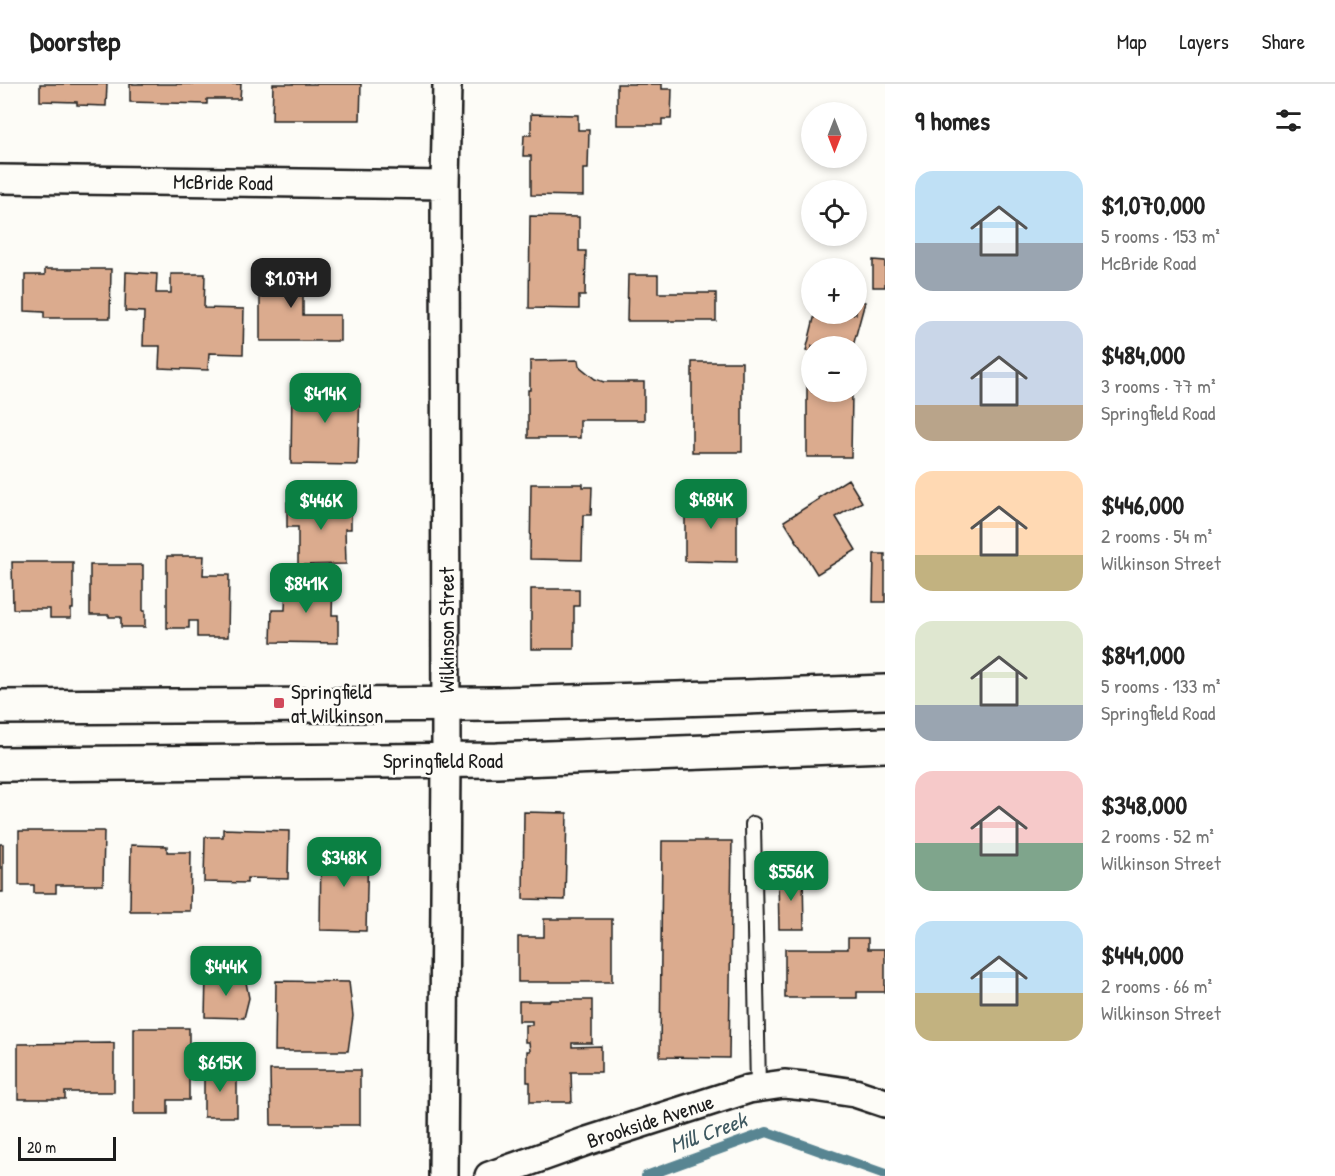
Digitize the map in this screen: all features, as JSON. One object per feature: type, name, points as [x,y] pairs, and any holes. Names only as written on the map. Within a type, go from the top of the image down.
[{"type":"main road","points":[[0,707],[446,704],[885,692]]},
{"type":"main road","name":"Springfield Road","points":[[0,764],[497,760],[885,745]]},
{"type":"street","name":"Wilkinson Street","points":[[443,1176],[447,84]]},
{"type":"street","name":"McBride Road","points":[[0,179],[445,185]]},
{"type":"street","name":"Brookside Avenue","points":[[489,1176],[749,1089],[784,1084],[814,1087],[855,1093],[885,1103]]},
{"type":"lane","points":[[753,824],[758,1088]]},
{"type":"building","points":[[40,84],[107,84],[106,106],[40,101]]},
{"type":"building","points":[[130,84],[241,84],[240,99],[207,99],[207,104],[130,102]]},
{"type":"building","points":[[273,84],[361,84],[360,120],[272,120]]},
{"type":"building","points":[[617,84],[662,84],[662,89],[672,89],[671,119],[662,119],[662,125],[617,125]]},
{"type":"building","points":[[531,114],[578,115],[578,130],[589,130],[588,169],[583,169],[583,196],[531,195],[531,156],[523,156],[524,135],[531,135]]},
{"type":"building","points":[[530,216],[579,217],[579,251],[586,251],[585,296],[579,296],[579,309],[529,308]]},
{"type":"building","points":[[873,260],[885,261],[885,287],[873,287]]},
{"type":"building","points":[[260,265],[303,265],[303,315],[340,315],[340,341],[260,341]]},
{"type":"building","points":[[45,269],[111,269],[110,318],[44,318],[44,312],[25,311],[25,275],[45,275]]},
{"type":"building","points":[[126,272],[157,274],[156,293],[171,293],[171,274],[205,274],[204,308],[244,309],[243,354],[209,353],[208,370],[159,368],[160,346],[143,346],[144,312],[125,311]]},
{"type":"building","points":[[628,275],[658,275],[658,293],[716,293],[716,321],[627,321]]},
{"type":"building","points":[[813,324],[859,324],[856,336],[810,336]]},
{"type":"building","points":[[578,360],[579,366],[595,379],[604,382],[644,382],[644,420],[580,420],[580,438],[528,438],[530,361]]},
{"type":"building","points":[[692,362],[742,362],[742,452],[692,452]]},
{"type":"building","points":[[292,382],[360,384],[358,465],[291,464]]},
{"type":"building","points":[[807,402],[852,402],[851,457],[807,457]]},
{"type":"building","points":[[848,479],[862,502],[836,517],[856,550],[817,574],[784,521]]},
{"type":"building","points":[[531,484],[583,484],[583,487],[592,487],[591,515],[583,515],[582,560],[530,559]]},
{"type":"building","points":[[685,499],[737,499],[737,562],[685,561]]},
{"type":"building","points":[[351,501],[351,529],[345,529],[346,564],[298,565],[298,527],[287,527],[287,502]]},
{"type":"building","points":[[874,554],[885,554],[885,602],[873,602]]},
{"type":"building","points":[[167,556],[204,556],[203,575],[229,575],[228,637],[197,637],[197,621],[189,621],[189,628],[167,628]]},
{"type":"building","points":[[12,562],[73,562],[71,618],[50,618],[50,609],[13,609]]},
{"type":"building","points":[[90,565],[143,565],[145,627],[121,627],[121,617],[90,615]]},
{"type":"building","points":[[286,580],[333,581],[332,615],[338,615],[338,643],[271,642],[272,610],[285,610]]},
{"type":"building","points":[[531,589],[579,589],[579,606],[574,606],[574,649],[531,649]]},
{"type":"building","points":[[524,812],[567,813],[565,900],[523,899]]},
{"type":"building","points":[[223,829],[289,831],[288,879],[247,878],[247,883],[204,882],[205,837],[223,837]]},
{"type":"building","points":[[19,831],[104,831],[103,885],[56,885],[56,893],[34,893],[34,885],[19,885]]},
{"type":"building","points":[[662,841],[732,841],[729,1058],[660,1057]]},
{"type":"building","points":[[0,844],[3,844],[3,892],[0,892]]},
{"type":"building","points":[[131,845],[167,846],[167,852],[191,852],[190,911],[130,911]]},
{"type":"building","points":[[321,845],[368,847],[366,931],[320,930]]},
{"type":"building","points":[[803,875],[804,929],[779,929],[778,876]]},
{"type":"building","points":[[544,919],[612,919],[612,982],[518,982],[518,937],[544,937]]},
{"type":"building","points":[[848,938],[868,938],[868,949],[885,949],[885,992],[857,992],[857,998],[785,998],[785,949],[848,949]]},
{"type":"building","points":[[206,976],[245,977],[249,998],[244,1018],[205,1017]]},
{"type":"building","points":[[276,981],[349,982],[353,1016],[348,1051],[275,1051]]},
{"type":"building","points":[[592,1000],[592,1043],[572,1043],[572,1047],[601,1046],[601,1072],[571,1072],[572,1102],[530,1102],[530,1082],[527,1082],[527,1051],[530,1051],[529,1042],[525,1042],[525,1025],[532,1025],[532,1021],[519,1021],[519,1001]]},
{"type":"building","points":[[134,1028],[189,1028],[189,1100],[168,1100],[168,1114],[134,1114]]},
{"type":"building","points":[[114,1043],[114,1092],[65,1092],[65,1099],[18,1099],[18,1044]]},
{"type":"building","points":[[204,1069],[237,1069],[237,1117],[204,1117]]},
{"type":"building","points":[[270,1070],[360,1070],[360,1125],[271,1125]]},
{"type":"waterway","name":"Mill Creek","points":[[646,1176],[767,1132],[885,1174]]},
{"type":"place","name":"Springfield at Wilkinson","points":[[279,703]]}]
